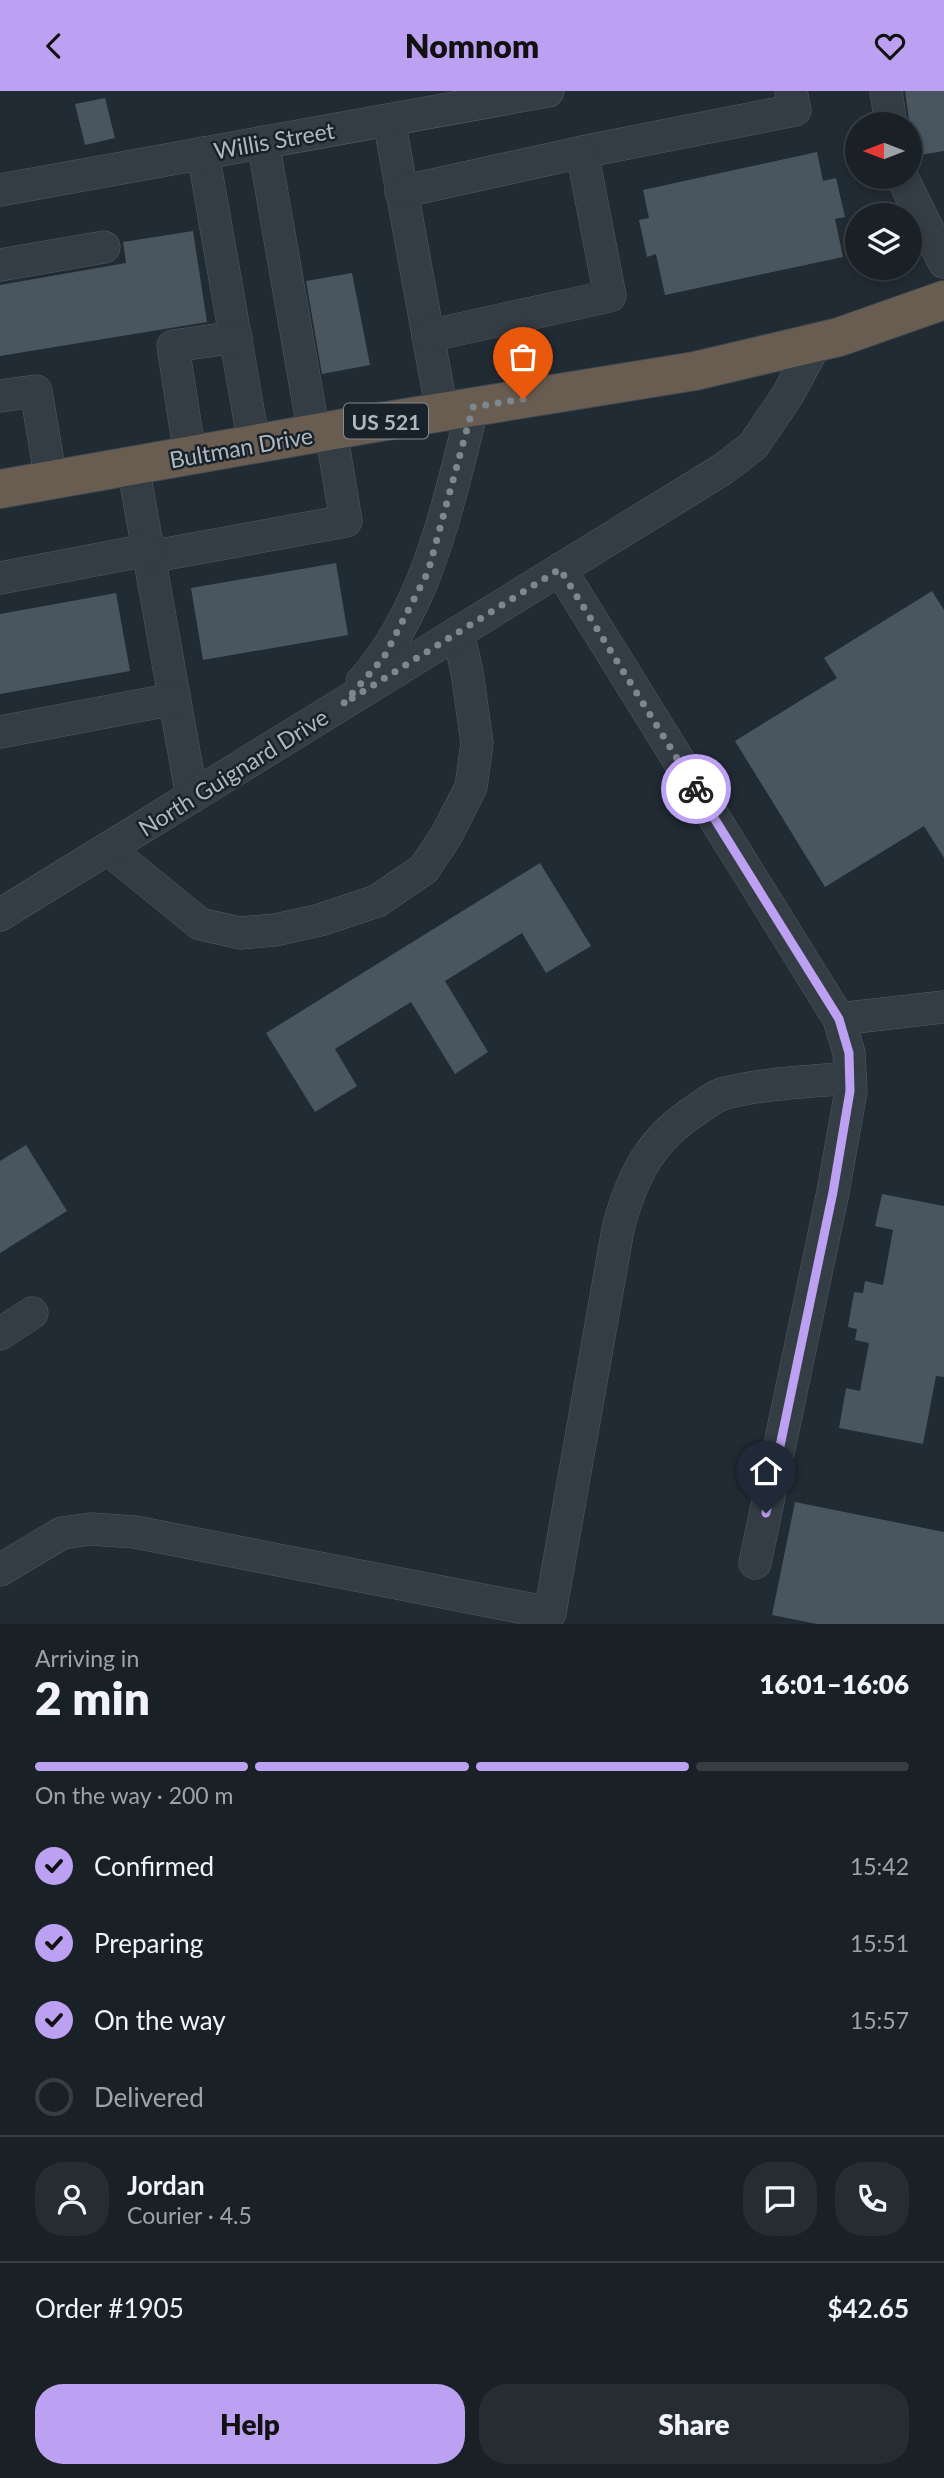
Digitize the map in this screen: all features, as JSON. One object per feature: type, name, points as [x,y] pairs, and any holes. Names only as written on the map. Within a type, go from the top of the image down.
[{"type":"highway","name":"US 521","points":[[816,343],[944,300]]},
{"type":"highway","name":"Bultman Drive","points":[[0,489],[323,432],[695,371],[816,343]]},
{"type":"street","name":"Willis Street","points":[[0,190],[548,91]]},
{"type":"street","points":[[401,192],[582,152],[795,110],[791,91]]},
{"type":"street","points":[[886,91],[889,112]]},
{"type":"street","points":[[343,704],[384,657],[428,572],[458,410],[428,336],[389,120]]},
{"type":"street","points":[[0,578],[346,521],[323,432],[262,142]]},
{"type":"street","points":[[428,336],[610,296],[582,152]]},
{"type":"street","points":[[203,153],[254,444]]},
{"type":"street","points":[[908,189],[944,262]]},
{"type":"street","points":[[0,265],[104,247]]},
{"type":"street","points":[[190,456],[173,346],[236,337]]},
{"type":"street","name":"North Guignard Drive","points":[[0,915],[723,469],[752,446],[787,395],[816,343]]},
{"type":"street","points":[[0,396],[36,391],[51,480]]},
{"type":"street","points":[[133,466],[191,797]]},
{"type":"street","points":[[560,569],[839,1019],[849,1053],[850,1091],[833,1192],[755,1563]]},
{"type":"street","points":[[108,849],[200,924],[240,933],[275,930],[320,920],[377,901],[424,869],[446,836],[471,787],[477,743],[467,672],[458,632]]},
{"type":"street","points":[[0,732],[174,699]]},
{"type":"street","points":[[839,1019],[944,1007]]},
{"type":"street","points":[[0,1570],[62,1533],[91,1529],[135,1532],[550,1613],[618,1229],[628,1191],[650,1151],[685,1117],[720,1095],[774,1085],[850,1078]]},
{"type":"street","points":[[0,1334],[32,1313]]},
{"type":"building","points":[[905,91],[944,91],[944,151],[922,155],[922,112],[908,112]]},
{"type":"building","points":[[105,98],[115,138],[85,145],[75,104]]},
{"type":"building","points":[[817,152],[823,181],[836,178],[845,217],[835,219],[843,257],[665,295],[656,254],[647,257],[639,220],[649,218],[643,190]]},
{"type":"building","points":[[193,231],[207,322],[0,356],[0,285],[126,263],[123,242]]},
{"type":"building","points":[[352,273],[370,365],[322,374],[306,281]]},
{"type":"building","points":[[336,563],[348,635],[203,660],[191,588]]},
{"type":"building","points":[[932,591],[944,610],[944,858],[924,826],[825,887],[735,741],[837,678],[824,658]]},
{"type":"building","points":[[116,593],[130,671],[0,694],[0,614]]},
{"type":"building","points":[[540,863],[591,946],[546,973],[522,933],[445,981],[488,1052],[455,1074],[411,1002],[335,1049],[357,1086],[315,1112],[266,1033]]},
{"type":"building","points":[[26,1145],[67,1211],[0,1253],[0,1161]]},
{"type":"building","points":[[882,1194],[944,1206],[944,1377],[936,1376],[923,1444],[839,1428],[846,1388],[860,1391],[869,1343],[855,1340],[857,1329],[848,1327],[854,1292],[863,1293],[865,1281],[883,1285],[893,1230],[875,1226]]},
{"type":"building","points":[[795,1502],[944,1532],[944,1624],[817,1624],[772,1615]]},
{"type":"way so far","points":[[523,399],[473,407],[428,572],[384,657],[343,704],[560,569],[696,789]]},
{"type":"route","points":[[696,789],[839,1019],[849,1053],[850,1091],[833,1192],[766,1513]]}]
